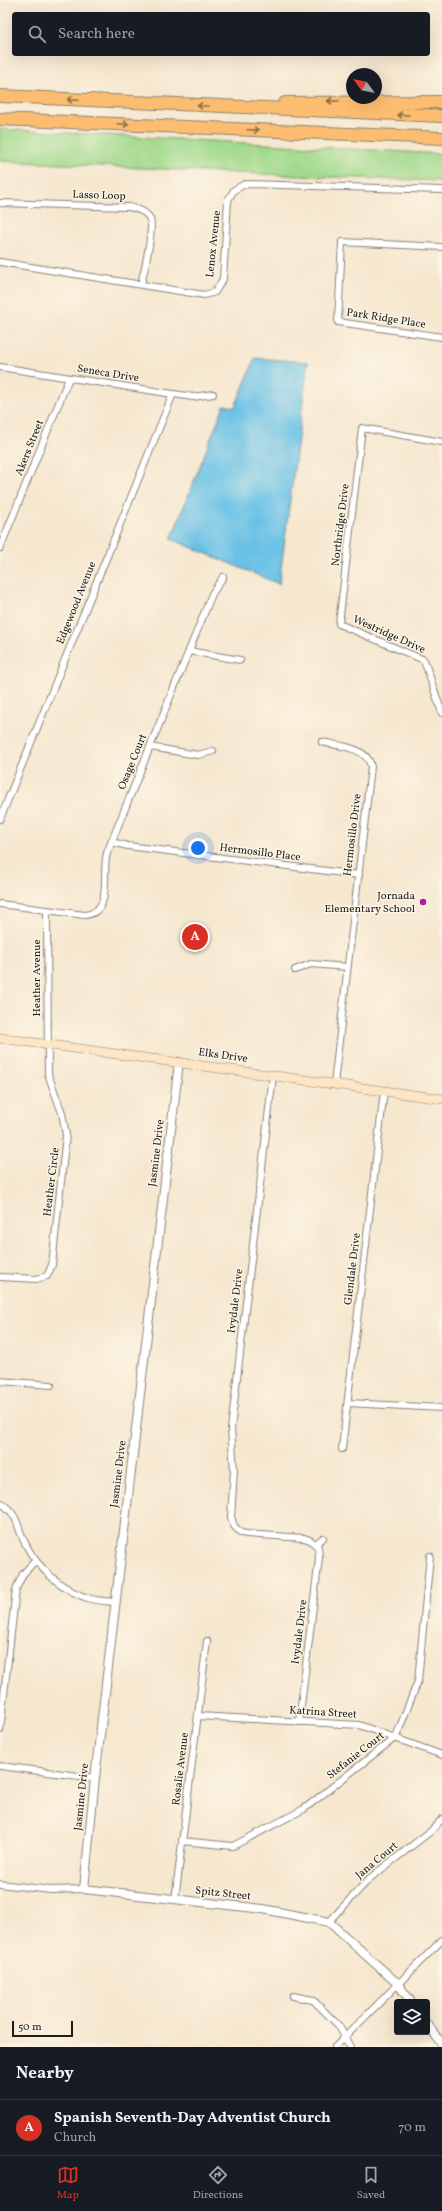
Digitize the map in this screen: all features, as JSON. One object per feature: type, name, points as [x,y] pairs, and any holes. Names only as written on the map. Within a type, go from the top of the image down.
[{"type":"highway","points":[[0,96],[442,116]]},
{"type":"highway","points":[[428,101],[442,98]]},
{"type":"highway","points":[[225,107],[302,102],[442,102]]},
{"type":"highway","points":[[0,119],[383,134],[442,138]]},
{"type":"highway","points":[[383,134],[442,142]]},
{"type":"main road","name":"Elks Drive","points":[[0,1038],[442,1099]]},
{"type":"street","name":"Lenox Avenue","points":[[0,262],[204,295],[215,292],[223,279],[228,200],[234,190],[245,184],[442,190]]},
{"type":"street","name":"Lasso Loop","points":[[0,203],[129,207],[144,211],[150,220],[150,234],[142,284]]},
{"type":"street","name":"Park Ridge Place","points":[[442,247],[342,242],[338,322],[442,337]]},
{"type":"street","name":"Seneca Drive","points":[[0,367],[173,394],[199,397],[213,394]]},
{"type":"street","name":"Akers Street","points":[[0,548],[69,378]]},
{"type":"street","name":"Edgewood Avenue","points":[[0,819],[173,394]]},
{"type":"street","name":"Northridge Drive","points":[[339,624],[362,428],[442,442]]},
{"type":"street","name":"Osage Court","points":[[0,904],[85,915],[98,910],[104,898],[104,864],[111,842],[212,594],[223,577]]},
{"type":"street","name":"Westridge Drive","points":[[339,624],[424,660],[442,713]]},
{"type":"street","points":[[189,650],[240,660]]},
{"type":"street","name":"Hermosillo Drive","points":[[322,742],[359,752],[366,756],[371,763],[334,1084]]},
{"type":"street","points":[[150,747],[198,755],[213,751]]},
{"type":"street","name":"Hermosillo Place","points":[[111,842],[128,846],[359,875]]},
{"type":"street","name":"Heather Avenue","points":[[47,910],[48,1045]]},
{"type":"street","points":[[295,970],[311,964],[347,967]]},
{"type":"street","name":"Heather Circle","points":[[0,1277],[40,1278],[47,1276],[52,1265],[66,1135],[62,1112],[49,1079],[48,1045]]},
{"type":"street","name":"Jasmine Drive","points":[[84,1889],[115,1602],[179,1062]]},
{"type":"street","name":"Ivydale Drive","points":[[236,1529],[231,1517],[234,1470],[231,1429],[273,1075]]},
{"type":"street","name":"Glendale Drive","points":[[342,1449],[384,1091]]},
{"type":"street","points":[[0,1381],[51,1385]]},
{"type":"street","points":[[348,1403],[442,1408]]},
{"type":"street","points":[[0,1502],[13,1512],[26,1545],[35,1561],[66,1588],[91,1599],[115,1602]]},
{"type":"street","points":[[230,1534],[236,1529],[247,1534],[304,1538],[316,1544],[322,1538]]},
{"type":"street","name":"Ivydale Drive","points":[[299,1722],[319,1558],[316,1544]]},
{"type":"street","name":"Stefanie Court","points":[[182,1841],[233,1846],[304,1809],[396,1737],[418,1681],[430,1556]]},
{"type":"street","points":[[0,1730],[16,1589],[23,1574],[35,1561]]},
{"type":"street","name":"Rosalie Avenue","points":[[175,1900],[208,1641]]},
{"type":"street","name":"Katrina Street","points":[[198,1716],[359,1725],[396,1737],[442,1755]]},
{"type":"street","points":[[0,1766],[95,1778]]},
{"type":"street","name":"Jana Court","points":[[329,1922],[370,1878],[431,1831],[442,1819]]},
{"type":"street","name":"Spitz Street","points":[[0,1884],[51,1890],[84,1889],[263,1909],[329,1922]]},
{"type":"street","points":[[329,1922],[398,1984],[409,1999]]},
{"type":"street","points":[[335,2047],[442,1940]]},
{"type":"street","points":[[293,1996],[313,2000],[339,2026],[346,2036],[350,2047]]},
{"type":"street","points":[[430,2028],[442,2044]]},
{"type":"green space","points":[[0,129],[442,154],[442,181],[299,176],[0,161]]},
{"type":"water","points":[[255,358],[308,362],[279,584],[171,539],[224,405],[235,407]]},
{"type":"place","name":"Jornada Elementary School","points":[[423,902]]},
{"type":"place","name":"Spanish Seventh-Day Adventist Church","points":[[195,937]]}]
